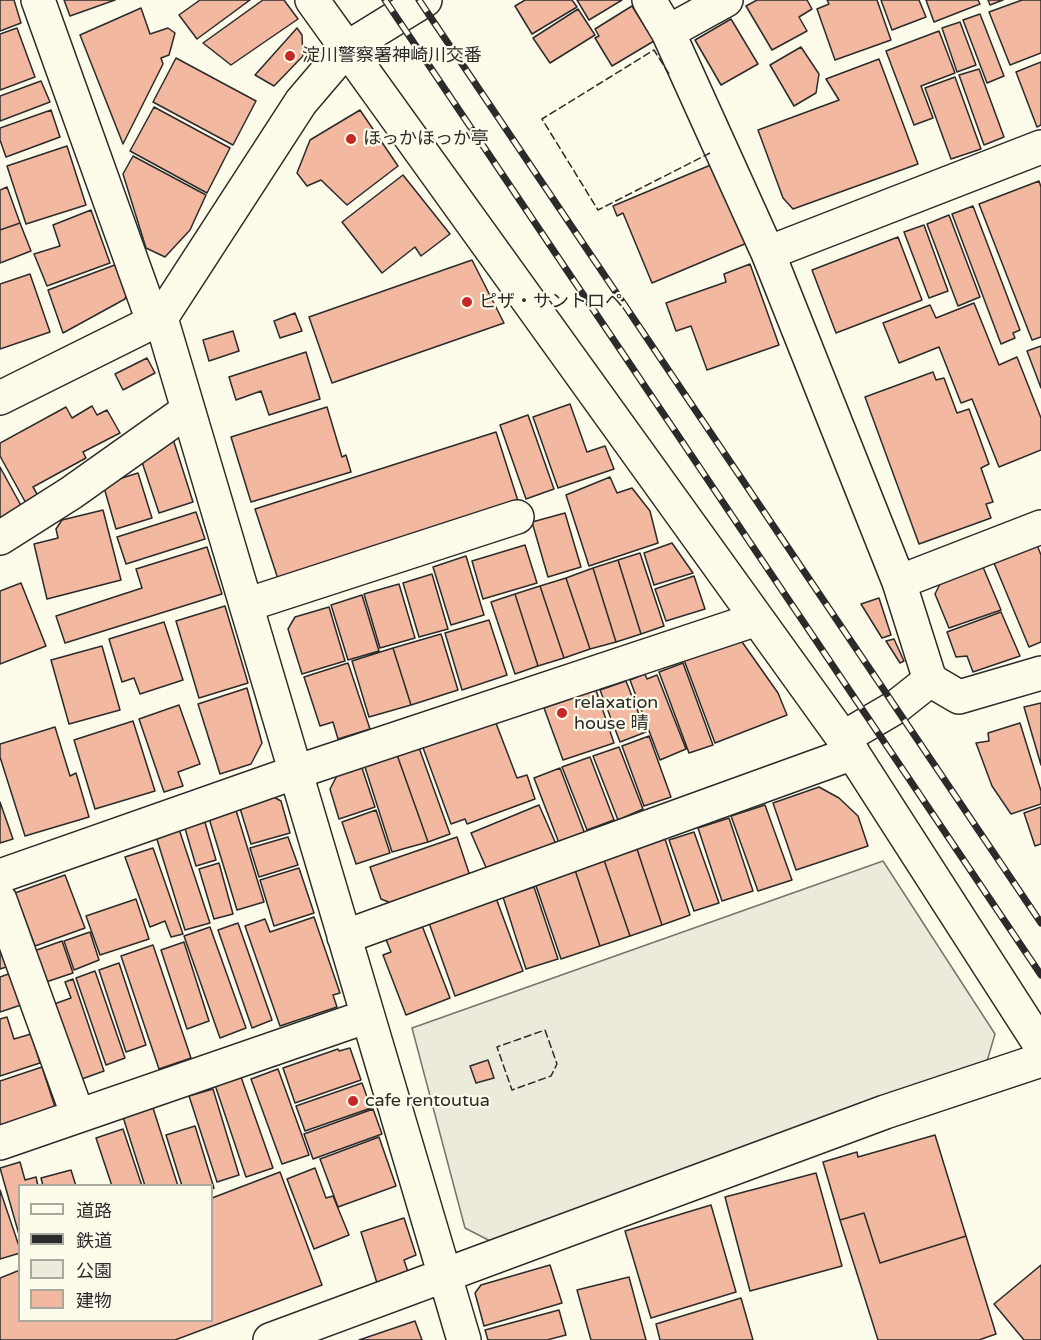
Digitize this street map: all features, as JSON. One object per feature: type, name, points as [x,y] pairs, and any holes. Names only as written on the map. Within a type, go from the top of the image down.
[{"type":"street","points":[[38,0],[157,320],[188,410],[464,1340]]},
{"type":"street","points":[[312,0],[848,745],[1041,1046]]},
{"type":"street","points":[[0,398],[157,320],[301,102],[347,48],[424,0]]},
{"type":"street","points":[[649,0],[668,32],[768,253],[899,582],[930,680],[959,697],[1041,673]]},
{"type":"street","points":[[668,32],[726,0]]},
{"type":"street","points":[[768,253],[1041,147]]},
{"type":"street","points":[[0,538],[71,493],[188,410]]},
{"type":"street","points":[[246,605],[517,517]]},
{"type":"street","points":[[899,582],[1041,527]]},
{"type":"street","points":[[0,876],[296,772],[757,619]]},
{"type":"street","points":[[345,937],[848,745],[930,680]]},
{"type":"street","points":[[0,900],[78,1116]]},
{"type":"street","points":[[0,1143],[368,1016]]},
{"type":"street","points":[[270,1340],[885,1112],[1041,1060]]},
{"type":"green space","points":[[883,861],[995,1034],[985,1068],[496,1244],[465,1228],[412,1028]]},
{"type":"building","points":[[0,0],[14,0],[21,23],[0,31]]},
{"type":"building","points":[[64,0],[115,0],[70,16]]},
{"type":"building","points":[[200,0],[250,0],[197,39],[179,15]]},
{"type":"building","points":[[263,0],[284,0],[298,19],[231,65],[203,43]]},
{"type":"building","points":[[525,0],[572,0],[577,7],[532,34],[515,6]]},
{"type":"building","points":[[577,0],[622,0],[589,20]]},
{"type":"building","points":[[757,0],[807,0],[812,9],[799,17],[807,31],[772,50],[746,6]]},
{"type":"building","points":[[827,0],[877,0],[891,40],[835,60],[817,9],[829,4]]},
{"type":"building","points":[[881,0],[919,0],[926,17],[892,30]]},
{"type":"building","points":[[926,0],[978,0],[980,4],[934,22]]},
{"type":"building","points":[[988,0],[1003,0],[990,5]]},
{"type":"building","points":[[1022,0],[1041,0],[1041,53],[1010,65],[989,12]]},
{"type":"building","points":[[632,6],[654,41],[612,66],[595,38],[599,36],[595,29]]},
{"type":"building","points":[[141,8],[150,34],[168,28],[175,33],[169,55],[161,58],[163,64],[123,144],[80,35]]},
{"type":"building","points":[[578,9],[595,35],[550,63],[533,38]]},
{"type":"building","points":[[980,14],[1004,76],[987,83],[963,20]]},
{"type":"building","points":[[731,19],[758,64],[721,85],[695,40]]},
{"type":"building","points":[[960,22],[976,65],[957,72],[942,28]]},
{"type":"building","points":[[17,28],[35,77],[0,90],[0,34]]},
{"type":"building","points":[[297,28],[302,35],[303,56],[274,86],[255,75]]},
{"type":"building","points":[[939,31],[955,73],[921,86],[933,118],[914,125],[886,51]]},
{"type":"building","points":[[801,47],[819,74],[816,93],[794,106],[770,65]]},
{"type":"building","points":[[176,58],[256,101],[233,145],[153,102]]},
{"type":"building","points":[[879,59],[918,164],[793,209],[783,198],[758,130],[839,100],[826,79]]},
{"type":"building","points":[[1041,62],[1041,125],[1037,127],[1016,72]]},
{"type":"building","points":[[979,69],[1004,137],[984,145],[959,75]]},
{"type":"building","points":[[955,77],[981,149],[951,159],[925,88]]},
{"type":"building","points":[[41,81],[50,102],[0,121],[0,96]]},
{"type":"building","points":[[154,107],[230,148],[207,193],[130,151]]},
{"type":"building","points":[[51,110],[60,137],[6,157],[0,140],[0,128]]},
{"type":"building","points":[[360,110],[398,166],[347,205],[321,180],[307,186],[297,173],[310,140]]},
{"type":"building","points":[[67,146],[86,205],[26,224],[7,166]]},
{"type":"building","points":[[133,156],[206,195],[190,230],[165,257],[146,248],[123,174]]},
{"type":"building","points":[[713,164],[747,243],[652,283],[623,213],[617,216],[613,206]]},
{"type":"building","points":[[403,175],[450,234],[421,256],[415,247],[382,273],[342,222]]},
{"type":"building","points":[[1039,181],[1041,187],[1041,337],[1032,340],[979,204]]},
{"type":"building","points":[[7,187],[20,223],[0,230],[0,190]]},
{"type":"building","points":[[973,206],[1020,330],[1013,333],[1015,338],[1001,344],[952,214]]},
{"type":"building","points":[[91,210],[110,263],[47,286],[34,254],[60,246],[53,225]]},
{"type":"building","points":[[949,215],[980,297],[958,306],[927,224]]},
{"type":"building","points":[[20,223],[31,251],[0,263],[0,230]]},
{"type":"building","points":[[924,225],[948,291],[929,298],[904,232]]},
{"type":"building","points":[[898,237],[922,300],[836,333],[812,270]]},
{"type":"building","points":[[472,260],[504,323],[332,383],[309,317]]},
{"type":"building","points":[[120,263],[129,286],[125,299],[63,333],[48,290]]},
{"type":"building","points":[[750,264],[779,345],[707,370],[691,326],[676,331],[666,303],[726,282],[724,274]]},
{"type":"building","points":[[30,274],[50,332],[0,349],[0,284]]},
{"type":"building","points":[[974,303],[999,365],[1017,357],[1041,418],[1041,450],[999,467],[972,399],[961,403],[939,347],[899,363],[883,323],[930,305],[936,318]]},
{"type":"building","points":[[295,313],[302,331],[280,338],[274,321]]},
{"type":"building","points":[[233,331],[239,351],[209,361],[203,340]]},
{"type":"building","points":[[1041,346],[1041,388],[1027,351]]},
{"type":"building","points":[[306,352],[320,399],[269,415],[261,391],[236,400],[229,377]]},
{"type":"building","points":[[147,358],[155,373],[123,390],[115,374]]},
{"type":"building","points":[[933,372],[936,380],[944,378],[957,413],[969,409],[989,464],[981,468],[993,502],[986,504],[991,518],[919,544],[865,397]]},
{"type":"building","points":[[570,404],[587,452],[605,446],[614,469],[558,488],[533,417]]},
{"type":"building","points":[[92,406],[97,415],[107,410],[120,433],[83,452],[86,458],[33,487],[40,499],[27,505],[0,456],[0,443],[66,407],[72,418]]},
{"type":"building","points":[[327,407],[342,457],[346,455],[351,472],[251,502],[231,437]]},
{"type":"building","points":[[528,415],[554,489],[526,499],[500,425]]},
{"type":"building","points":[[496,432],[518,501],[278,579],[255,509]]},
{"type":"building","points":[[173,439],[193,502],[159,513],[140,456]]},
{"type":"building","points":[[0,467],[24,511],[0,524]]},
{"type":"building","points":[[138,473],[152,518],[116,529],[103,484]]},
{"type":"building","points":[[610,477],[617,493],[632,488],[650,511],[658,543],[589,566],[566,495]]},
{"type":"building","points":[[103,510],[121,580],[47,599],[34,544],[58,538],[56,529],[62,520]]},
{"type":"building","points":[[196,512],[205,539],[126,564],[117,537]]},
{"type":"building","points":[[565,513],[581,567],[548,577],[532,522]]},
{"type":"building","points":[[672,543],[693,573],[654,585],[644,553]]},
{"type":"building","points":[[525,545],[537,583],[483,599],[472,561]]},
{"type":"building","points":[[1037,545],[1041,555],[1041,642],[1029,647],[994,563]]},
{"type":"building","points":[[207,547],[222,594],[65,643],[56,616],[142,588],[136,569]]},
{"type":"building","points":[[640,553],[664,626],[641,634],[618,560]]},
{"type":"building","points":[[466,556],[484,615],[451,625],[433,567]]},
{"type":"building","points":[[618,560],[641,634],[616,642],[593,568]]},
{"type":"building","points":[[983,567],[1001,610],[949,628],[935,594],[940,584]]},
{"type":"building","points":[[593,568],[616,642],[590,649],[566,578]]},
{"type":"building","points":[[432,574],[448,629],[419,637],[403,583]]},
{"type":"building","points":[[694,576],[705,609],[666,621],[655,589]]},
{"type":"building","points":[[566,578],[590,649],[564,658],[540,586]]},
{"type":"building","points":[[21,583],[46,646],[0,664],[0,591]]},
{"type":"building","points":[[399,584],[415,638],[380,648],[364,594]]},
{"type":"building","points":[[540,586],[564,658],[538,666],[515,594]]},
{"type":"building","points":[[515,594],[538,666],[515,674],[491,602]]},
{"type":"building","points":[[362,595],[379,651],[348,660],[331,605]]},
{"type":"building","points":[[879,598],[891,635],[882,638],[861,604]]},
{"type":"building","points":[[225,606],[248,683],[199,698],[176,621]]},
{"type":"building","points":[[329,607],[345,661],[302,674],[288,629],[295,617]]},
{"type":"building","points":[[1001,612],[1020,656],[973,672],[967,656],[956,657],[947,632]]},
{"type":"building","points":[[489,620],[507,675],[462,690],[445,633]]},
{"type":"building","points":[[164,622],[183,680],[140,694],[134,678],[122,682],[109,639]]},
{"type":"building","points":[[441,634],[458,690],[411,705],[393,648]]},
{"type":"building","points":[[740,639],[778,693],[787,715],[715,743],[684,660]]},
{"type":"building","points":[[894,639],[904,661],[900,663],[886,641]]},
{"type":"building","points":[[102,646],[120,710],[69,724],[51,660]]},
{"type":"building","points":[[393,648],[411,705],[369,717],[352,661]]},
{"type":"building","points":[[348,663],[370,729],[338,739],[333,722],[320,726],[304,677]]},
{"type":"building","points":[[683,663],[713,745],[689,753],[659,672]]},
{"type":"building","points":[[645,674],[647,679],[657,675],[686,749],[660,760],[630,680]]},
{"type":"building","points":[[626,681],[646,732],[620,742],[600,690]]},
{"type":"building","points":[[247,688],[262,743],[251,764],[220,774],[198,704]]},
{"type":"building","points":[[596,690],[614,743],[563,760],[544,708]]},
{"type":"building","points":[[1041,703],[1041,765],[1024,707]]},
{"type":"building","points":[[179,705],[200,764],[178,772],[183,786],[164,792],[139,719]]},
{"type":"building","points":[[494,718],[517,778],[527,775],[535,799],[467,824],[465,819],[451,824],[422,745]]},
{"type":"building","points":[[133,721],[155,791],[95,809],[74,740]]},
{"type":"building","points":[[1020,723],[1041,791],[1041,804],[1011,814],[992,786],[976,743],[989,741],[988,733]]},
{"type":"building","points":[[55,727],[70,776],[76,773],[89,817],[25,836],[0,757],[0,744]]},
{"type":"building","points":[[649,736],[671,797],[644,806],[622,746]]},
{"type":"building","points":[[418,745],[450,834],[428,842],[396,752]]},
{"type":"building","points":[[619,747],[643,809],[618,820],[593,756]]},
{"type":"building","points":[[396,752],[428,842],[392,852],[364,764]]},
{"type":"building","points":[[590,757],[614,820],[587,830],[562,767]]},
{"type":"building","points":[[360,762],[375,807],[339,819],[330,789],[341,768]]},
{"type":"building","points":[[560,768],[585,834],[559,843],[534,778]]},
{"type":"building","points":[[819,787],[839,798],[858,816],[868,846],[796,870],[773,803]]},
{"type":"building","points":[[270,795],[281,801],[290,833],[251,844],[239,805]]},
{"type":"building","points":[[0,802],[13,839],[0,843]]},
{"type":"building","points":[[539,805],[556,844],[488,872],[471,833]]},
{"type":"building","points":[[765,805],[792,880],[758,891],[731,816]]},
{"type":"building","points":[[235,807],[264,902],[237,910],[208,815]]},
{"type":"building","points":[[1041,807],[1041,844],[1035,846],[1024,813]]},
{"type":"building","points":[[376,810],[390,853],[356,864],[342,822]]},
{"type":"building","points":[[729,818],[753,891],[722,901],[698,828]]},
{"type":"building","points":[[204,819],[216,860],[196,866],[184,825]]},
{"type":"building","points":[[178,826],[210,923],[185,930],[155,833]]},
{"type":"building","points":[[694,832],[719,903],[694,911],[669,840]]},
{"type":"building","points":[[288,837],[298,865],[259,877],[250,848]]},
{"type":"building","points":[[457,837],[470,876],[391,903],[381,899],[370,867]]},
{"type":"building","points":[[665,839],[690,915],[662,925],[637,849]]},
{"type":"building","points":[[153,848],[183,934],[171,937],[165,921],[150,927],[125,857]]},
{"type":"building","points":[[637,849],[662,925],[630,936],[604,860]]},
{"type":"building","points":[[604,860],[630,936],[600,946],[575,870]]},
{"type":"building","points":[[219,863],[233,914],[214,919],[199,869]]},
{"type":"building","points":[[299,868],[314,913],[274,926],[260,880]]},
{"type":"building","points":[[575,870],[600,946],[561,959],[535,883]]},
{"type":"building","points":[[65,875],[85,928],[35,946],[15,893]]},
{"type":"building","points":[[534,887],[558,959],[526,969],[503,897]]},
{"type":"building","points":[[496,898],[523,971],[455,996],[429,923]]},
{"type":"building","points":[[136,899],[149,939],[100,955],[86,916]]},
{"type":"building","points":[[314,917],[340,993],[333,995],[337,1007],[280,1026],[245,926],[265,919],[270,932]]},
{"type":"building","points":[[238,923],[272,1020],[252,1028],[218,930]]},
{"type":"building","points":[[421,923],[450,998],[406,1015],[383,955],[391,952],[385,937]]},
{"type":"building","points":[[210,927],[246,1028],[220,1038],[184,936]]},
{"type":"building","points":[[90,932],[99,960],[74,970],[64,941]]},
{"type":"building","points":[[0,941],[9,966],[0,969]]},
{"type":"building","points":[[62,941],[73,973],[46,982],[34,951]]},
{"type":"building","points":[[184,942],[209,1021],[187,1029],[161,950]]},
{"type":"building","points":[[153,945],[191,1058],[159,1069],[121,956]]},
{"type":"building","points":[[119,963],[146,1045],[126,1052],[99,970]]},
{"type":"building","points":[[95,971],[125,1058],[106,1065],[76,978]]},
{"type":"building","points":[[14,972],[24,1004],[0,1012],[0,977]]},
{"type":"building","points":[[73,979],[104,1071],[79,1080],[54,1004],[71,998],[65,982]]},
{"type":"building","points":[[7,1017],[14,1039],[31,1034],[40,1063],[0,1076],[0,1019]]},
{"type":"building","points":[[350,1048],[361,1080],[295,1103],[283,1068],[338,1049],[339,1051]]},
{"type":"building","points":[[488,1060],[494,1078],[476,1083],[470,1066]]},
{"type":"building","points":[[42,1067],[55,1107],[0,1125],[0,1081]]},
{"type":"building","points":[[278,1069],[309,1155],[282,1164],[251,1079]]},
{"type":"building","points":[[241,1077],[273,1168],[246,1177],[215,1085]]},
{"type":"building","points":[[362,1083],[371,1108],[305,1131],[296,1106]]},
{"type":"building","points":[[213,1089],[239,1175],[217,1182],[189,1096]]},
{"type":"building","points":[[153,1108],[177,1184],[144,1184],[123,1117]]},
{"type":"building","points":[[373,1109],[382,1134],[313,1159],[304,1134]]},
{"type":"building","points":[[195,1126],[213,1184],[181,1184],[166,1135]]},
{"type":"building","points":[[123,1129],[141,1184],[111,1184],[96,1138]]},
{"type":"building","points":[[935,1135],[966,1236],[880,1263],[864,1213],[840,1220],[823,1162],[857,1152],[858,1157]]},
{"type":"building","points":[[379,1137],[396,1186],[338,1207],[320,1159]]},
{"type":"building","points":[[20,1162],[25,1180],[36,1177],[38,1184],[18,1184],[18,1231],[0,1168]]},
{"type":"building","points":[[315,1168],[326,1198],[333,1196],[349,1235],[314,1249],[287,1179]]},
{"type":"building","points":[[71,1170],[75,1184],[42,1184],[41,1178]]},
{"type":"building","points":[[280,1172],[322,1285],[175,1340],[0,1340],[0,1278],[18,1271],[18,1322],[213,1322],[213,1198]]},
{"type":"building","points":[[816,1173],[842,1266],[750,1291],[725,1197]]},
{"type":"building","points":[[0,1190],[18,1243],[18,1254],[0,1259]]},
{"type":"building","points":[[711,1205],[736,1292],[651,1318],[625,1231]]},
{"type":"building","points":[[864,1213],[880,1263],[966,1236],[996,1334],[979,1340],[878,1340],[840,1220]]},
{"type":"building","points":[[404,1218],[416,1255],[404,1260],[408,1272],[377,1283],[361,1232]]},
{"type":"building","points":[[550,1265],[562,1303],[484,1326],[475,1293],[481,1285]]},
{"type":"building","points":[[1041,1265],[1041,1340],[1024,1340],[994,1304]]},
{"type":"building","points":[[629,1277],[646,1340],[591,1340],[577,1290]]},
{"type":"building","points":[[741,1298],[753,1340],[660,1340],[656,1324]]},
{"type":"building","points":[[559,1310],[566,1335],[547,1340],[488,1340],[485,1330]]},
{"type":"building","points":[[415,1321],[422,1340],[359,1340]]},
{"type":"railway","points":[[385,0],[1041,975]]},
{"type":"railway","points":[[419,0],[1041,923]]},
{"type":"fence","points":[[669,74],[654,50],[542,119],[598,210],[710,153]]},
{"type":"fence","points":[[545,1030],[557,1064],[551,1076],[512,1090],[497,1047],[545,1030]]},
{"type":"place","name":"淀川警察署神崎川交番","points":[[290,56]]},
{"type":"place","name":"ほっかほっか亭","points":[[351,139]]},
{"type":"place","name":"ピザ・サントロペ","points":[[467,302]]},
{"type":"place","name":"relaxation house 晴","points":[[562,713]]},
{"type":"place","name":"cafe rentoutua","points":[[353,1101]]}]
